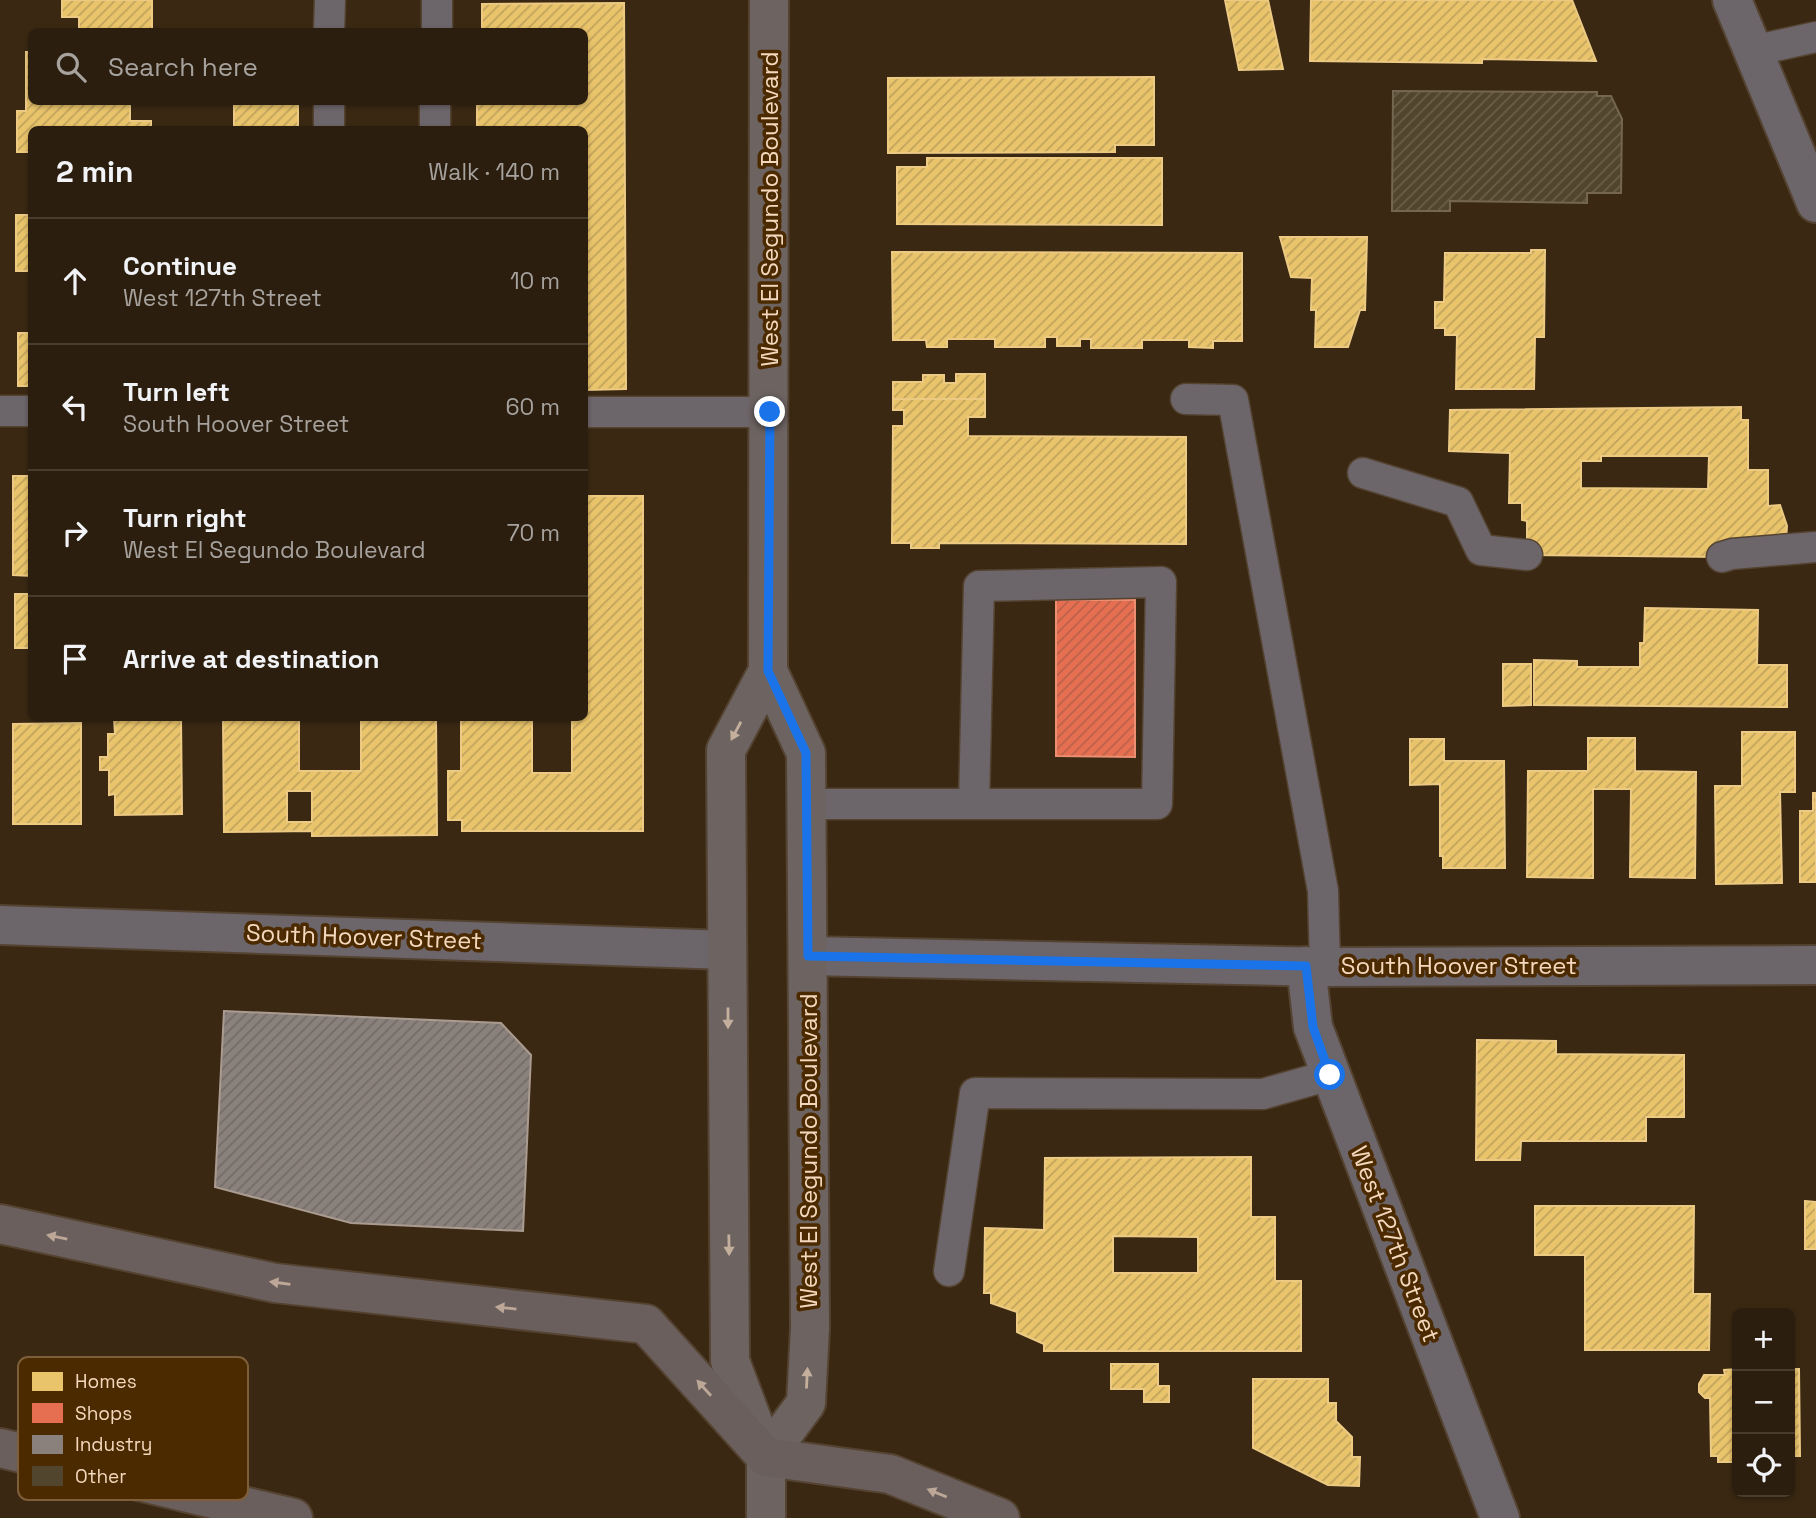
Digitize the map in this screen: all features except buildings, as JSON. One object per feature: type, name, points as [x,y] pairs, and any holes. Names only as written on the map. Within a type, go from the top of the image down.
[{"type":"highway","points":[[0,1224],[275,1283],[646,1324],[766,1457],[890,1474],[1000,1518]]},
{"type":"highway","points":[[0,1448],[18,1452]]},
{"type":"highway","points":[[218,1500],[293,1518]]},
{"type":"main road","name":"West El Segundo Boulevard","points":[[766,1457],[806,1403],[810,1328],[806,753],[768,671],[769,0]]},
{"type":"main road","name":"West El Segundo Boulevard","points":[[766,1518],[766,1457],[730,1361],[726,750],[768,671]]},
{"type":"street","points":[[1732,0],[1816,203]]},
{"type":"street","name":"South Hoover Street","points":[[0,925],[727,950]]},
{"type":"street","name":"South Hoover Street","points":[[808,956],[1316,966],[1816,965]]},
{"type":"street","name":"West 127th Street","points":[[1316,966],[1313,1027],[1500,1518]]},
{"type":"lane","points":[[330,0],[330,28]]},
{"type":"lane","points":[[437,0],[437,28]]},
{"type":"lane","points":[[1752,51],[1816,37]]},
{"type":"lane","points":[[329,105],[329,126]]},
{"type":"lane","points":[[435,105],[435,126]]},
{"type":"lane","points":[[1186,399],[1233,400],[1323,891],[1316,966]]},
{"type":"lane","points":[[0,411],[28,411]]},
{"type":"lane","points":[[588,412],[770,412]]},
{"type":"lane","points":[[1363,473],[1458,502],[1480,550],[1527,555]]},
{"type":"lane","points":[[1722,557],[1816,547]]},
{"type":"lane","points":[[808,804],[974,804],[1157,804],[1161,582],[979,586],[974,804]]},
{"type":"lane","points":[[949,1271],[975,1093],[1262,1094],[1330,1075]]},
{"type":"route","points":[[770,412],[768,671],[806,753],[808,956],[1306,966],[1313,1027],[1330,1075]]}]
